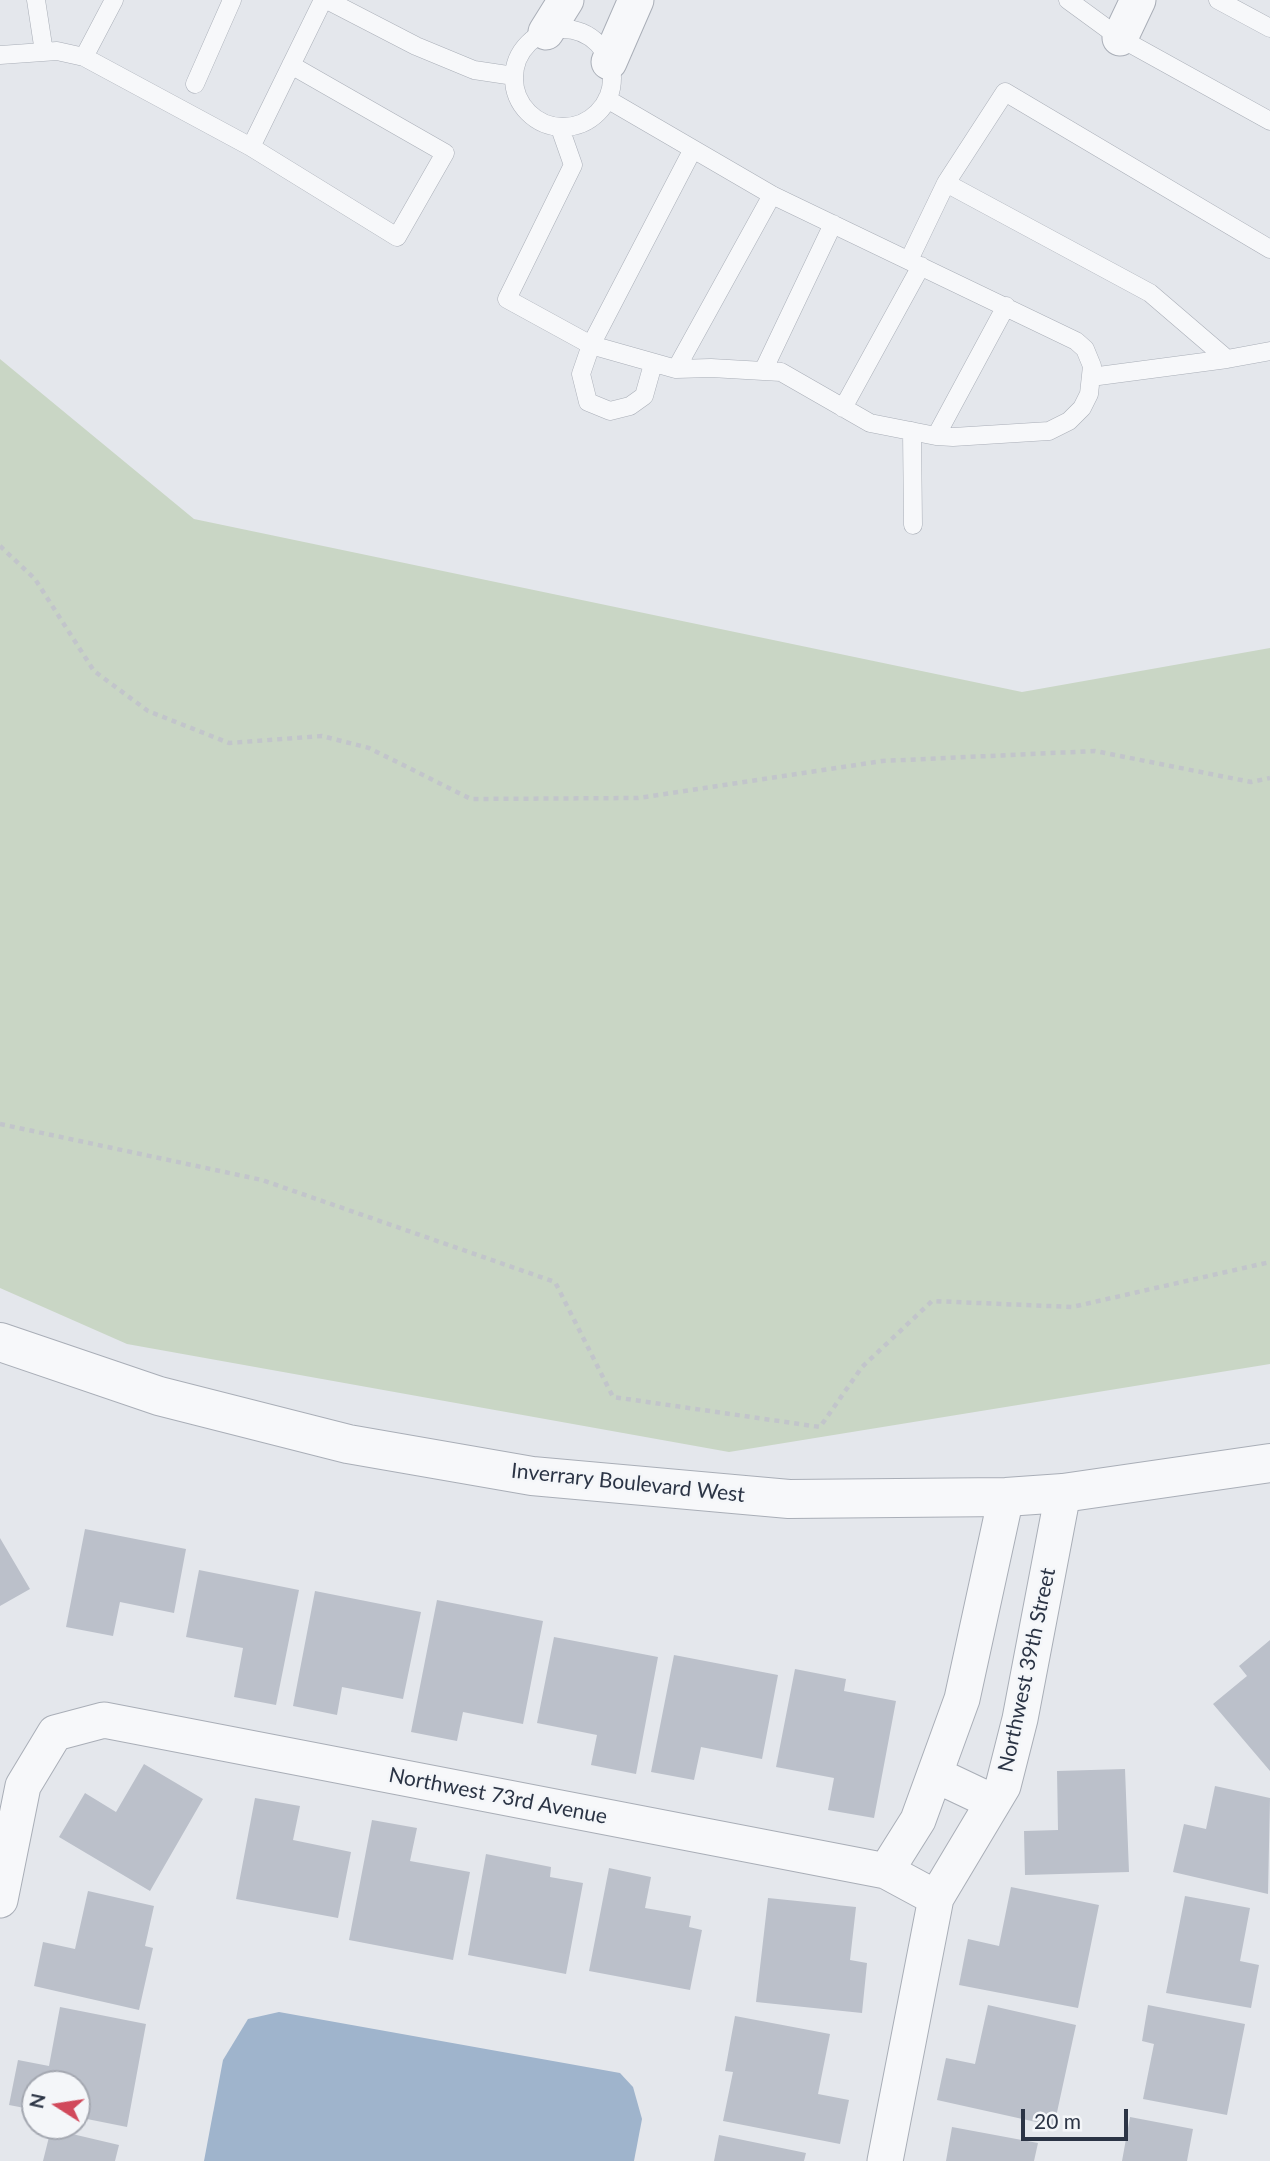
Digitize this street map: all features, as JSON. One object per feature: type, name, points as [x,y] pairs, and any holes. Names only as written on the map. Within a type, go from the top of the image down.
[{"type":"street","points":[[546,32],[566,0]]},
{"type":"street","points":[[609,62],[636,0]]},
{"type":"street","points":[[1120,38],[1139,0]]},
{"type":"street","name":"Inverrary Boulevard West","points":[[0,1342],[159,1396],[334,1441],[532,1476],[789,1499],[1006,1497],[1063,1493],[1270,1463]]},
{"type":"street","name":"Northwest 39th Street","points":[[885,2161],[936,1898],[1003,1786],[1020,1719],[1063,1493]]},
{"type":"street","points":[[886,1871],[918,1820],[962,1699],[1006,1497]]},
{"type":"street","name":"Northwest 73rd Avenue","points":[[0,1900],[23,1786],[55,1733],[104,1720],[886,1871],[936,1898]]},
{"type":"street","points":[[936,1775],[993,1801]]},
{"type":"lane","points":[[36,0],[44,52]]},
{"type":"lane","points":[[84,57],[114,0]]},
{"type":"lane","points":[[195,84],[232,0]]},
{"type":"lane","points":[[251,146],[325,0],[439,56],[474,70],[514,76]]},
{"type":"lane","points":[[1068,0],[1120,38],[1270,121]]},
{"type":"lane","points":[[1218,0],[1270,28]]},
{"type":"lane","points":[[565,29],[583,34],[599,45],[609,62],[612,80],[607,99],[596,115],[580,125],[560,128],[542,123],[527,112],[516,95],[514,76],[518,58],[529,42],[546,32],[565,29]]},
{"type":"lane","points":[[0,55],[57,51],[84,57],[251,146],[397,237],[445,153],[291,65]]},
{"type":"lane","points":[[844,408],[915,263],[946,183],[1005,92],[1270,249]]},
{"type":"lane","points":[[560,128],[573,165],[507,299],[591,345],[676,369],[782,372],[870,423],[936,436],[1049,431],[1069,421],[1082,408],[1089,394],[1092,366],[1085,349],[1076,341],[772,195],[607,99]]},
{"type":"lane","points":[[653,364],[644,396],[630,406],[610,411],[589,402],[581,374],[591,345],[693,149]]},
{"type":"lane","points":[[946,183],[1150,293],[1227,359]]},
{"type":"lane","points":[[676,369],[772,195]]},
{"type":"lane","points":[[763,371],[833,224]]},
{"type":"lane","points":[[936,436],[1006,306]]},
{"type":"lane","points":[[1091,377],[1270,351]]},
{"type":"lane","points":[[912,431],[913,525]]},
{"type":"path","points":[[0,546],[35,579],[94,671],[148,711],[229,743],[322,736],[369,748],[471,799],[638,798],[882,761],[1095,751],[1251,782],[1270,778]]},
{"type":"path","points":[[0,1124],[262,1180],[555,1282],[614,1396],[820,1427],[862,1367],[932,1301],[1072,1307],[1270,1262]]},
{"type":"green space","points":[[0,359],[194,519],[1022,692],[1270,648],[1270,1364],[729,1452],[127,1344],[0,1288]]},
{"type":"water","points":[[279,2012],[620,2073],[633,2087],[642,2119],[634,2161],[204,2161],[223,2060],[248,2019]]},
{"type":"building","points":[[85,1529],[186,1549],[174,1613],[120,1602],[113,1636],[66,1627]]},
{"type":"building","points":[[0,1538],[30,1589],[0,1606]]},
{"type":"building","points":[[199,1570],[299,1590],[276,1705],[234,1697],[243,1648],[186,1637]]},
{"type":"building","points":[[315,1591],[421,1612],[403,1699],[342,1687],[337,1715],[293,1706]]},
{"type":"building","points":[[437,1600],[543,1621],[523,1724],[463,1712],[457,1741],[411,1732]]},
{"type":"building","points":[[554,1637],[658,1657],[636,1774],[591,1765],[597,1735],[537,1723]]},
{"type":"building","points":[[1270,1640],[1270,1771],[1213,1704],[1247,1676],[1239,1666]]},
{"type":"building","points":[[674,1655],[778,1675],[762,1759],[701,1747],[694,1780],[651,1772]]},
{"type":"building","points":[[795,1669],[846,1679],[844,1691],[896,1701],[874,1818],[828,1810],[834,1778],[776,1767]]},
{"type":"building","points":[[144,1764],[203,1799],[150,1891],[59,1837],[85,1793],[116,1812]]},
{"type":"building","points":[[1125,1769],[1129,1872],[1025,1875],[1024,1831],[1058,1830],[1057,1771]]},
{"type":"building","points":[[1215,1786],[1270,1798],[1268,1894],[1173,1872],[1184,1824],[1206,1829]]},
{"type":"building","points":[[255,1798],[300,1806],[293,1840],[351,1852],[338,1918],[236,1899]]},
{"type":"building","points":[[372,1820],[417,1828],[410,1861],[470,1872],[453,1960],[349,1940]]},
{"type":"building","points":[[486,1854],[551,1867],[550,1877],[583,1883],[566,1974],[468,1955]]},
{"type":"building","points":[[609,1868],[651,1877],[645,1908],[691,1916],[689,1927],[702,1930],[690,1990],[589,1971]]},
{"type":"building","points":[[1011,1887],[1099,1905],[1078,2008],[959,1985],[968,1939],[999,1946]]},
{"type":"building","points":[[88,1891],[154,1906],[145,1946],[153,1948],[139,2010],[34,1986],[43,1942],[75,1949]]},
{"type":"building","points":[[1185,1896],[1250,1908],[1240,1961],[1259,1965],[1251,2008],[1166,1993]]},
{"type":"building","points":[[768,1898],[856,1907],[850,1960],[867,1963],[862,2013],[756,2002]]},
{"type":"building","points":[[988,2005],[1076,2025],[1054,2126],[937,2100],[946,2058],[975,2064]]},
{"type":"building","points":[[1148,2005],[1245,2024],[1227,2115],[1143,2099],[1154,2044],[1142,2041]]},
{"type":"building","points":[[60,2007],[146,2024],[127,2127],[91,2120],[91,2070],[21,2070],[21,2107],[9,2105],[18,2060],[49,2066]]},
{"type":"building","points":[[735,2016],[830,2034],[818,2094],[849,2100],[840,2144],[723,2121],[733,2072],[725,2071]]},
{"type":"building","points":[[1130,2117],[1193,2129],[1187,2161],[1122,2161]]},
{"type":"building","points":[[952,2127],[1038,2143],[1034,2161],[946,2161]]},
{"type":"building","points":[[719,2135],[806,2153],[804,2161],[714,2161]]},
{"type":"building","points":[[91,2138],[119,2145],[115,2161],[43,2161],[48,2140]]}]
